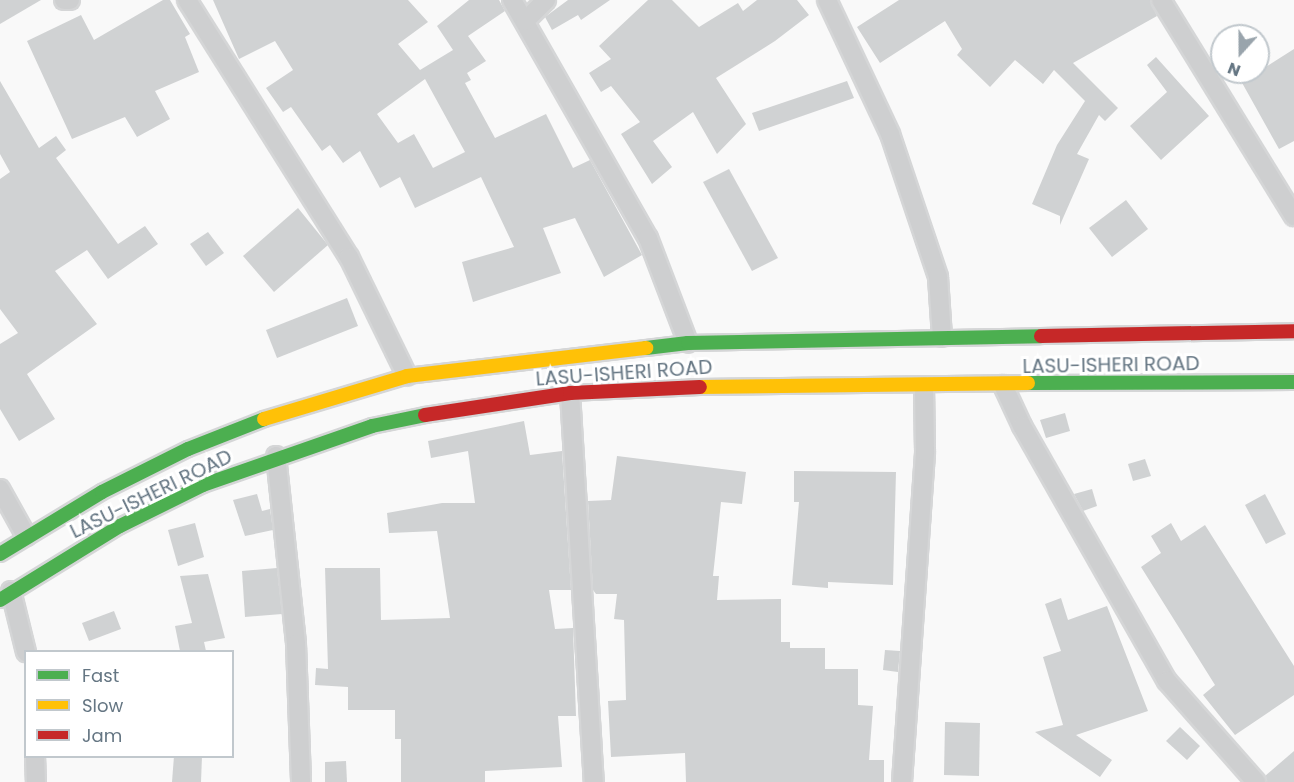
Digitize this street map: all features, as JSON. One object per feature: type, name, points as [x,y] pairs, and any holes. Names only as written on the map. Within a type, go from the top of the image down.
[{"type":"main road","name":"LASU-ISHERI ROAD","points":[[0,554],[26,536],[102,492],[188,449],[263,419],[407,376],[688,343],[1294,331]]},
{"type":"main road","name":"LASU-ISHERI ROAD","points":[[6,596],[120,526],[203,485],[276,456],[414,417],[570,393],[755,385],[1004,386],[1294,382]]},
{"type":"street","points":[[64,0],[70,0]]},
{"type":"street","points":[[187,0],[349,257],[407,376]]},
{"type":"street","points":[[512,0],[648,238],[688,343]]},
{"type":"street","points":[[525,21],[546,0]]},
{"type":"street","points":[[827,0],[893,145],[938,277],[942,337]]},
{"type":"street","points":[[1161,0],[1294,216]]},
{"type":"street","points":[[903,782],[925,451],[924,386]]},
{"type":"street","points":[[1004,386],[1022,426],[1167,681],[1256,782]]},
{"type":"street","points":[[570,393],[594,782]]},
{"type":"street","points":[[276,456],[296,644],[301,782]]},
{"type":"street","points":[[0,489],[26,536]]},
{"type":"street","points":[[6,596],[26,650]]},
{"type":"street","points":[[35,758],[36,782]]},
{"type":"building","points":[[0,0],[41,0],[0,24]]},
{"type":"building","points":[[163,0],[170,0],[190,34],[185,37],[199,72],[155,91],[170,119],[137,137],[125,117],[72,139],[27,41],[81,15],[94,40]]},
{"type":"building","points":[[213,0],[408,0],[428,22],[398,44],[420,70],[453,50],[437,26],[469,0],[499,0],[505,11],[468,36],[486,61],[467,73],[471,80],[465,83],[495,138],[546,114],[573,168],[590,160],[642,255],[604,277],[575,218],[543,228],[561,273],[473,302],[462,262],[514,247],[481,177],[415,208],[400,177],[380,188],[360,151],[343,163],[330,145],[322,151],[291,107],[283,112],[266,88],[293,70],[275,41],[239,59]],"holes":[[[425,79],[465,152],[433,168],[414,134],[398,143],[377,114]]]},
{"type":"building","points":[[568,0],[610,0],[581,20],[578,15],[552,30],[545,17]]},
{"type":"building","points":[[648,0],[672,0],[699,27],[738,3],[743,11],[757,0],[797,0],[809,15],[775,41],[716,78],[746,124],[717,154],[693,112],[653,141],[672,167],[652,184],[621,134],[640,122],[611,86],[601,92],[589,73],[611,59],[599,46]]},
{"type":"building","points":[[899,0],[1150,0],[1157,16],[1073,63],[1118,108],[1105,121],[1099,115],[1077,154],[1089,159],[1060,225],[1060,216],[1032,204],[1057,145],[1085,101],[1054,70],[1043,84],[1015,60],[990,87],[957,55],[962,49],[945,21],[880,63],[857,27]]},
{"type":"building","points":[[1294,49],[1294,141],[1279,149],[1243,84],[1270,84],[1270,64]]},
{"type":"building","points":[[1156,57],[1209,116],[1161,160],[1130,126],[1167,92],[1147,65]]},
{"type":"building","points":[[0,81],[39,148],[56,136],[66,150],[56,158],[118,244],[145,226],[158,244],[108,279],[87,250],[55,271],[97,324],[27,374],[55,419],[19,441],[0,409],[0,344],[18,333],[0,309],[0,179],[10,172],[0,154]]},
{"type":"building","points":[[847,81],[854,98],[759,131],[752,113]]},
{"type":"building","points":[[729,169],[778,258],[752,271],[703,182]]},
{"type":"building","points":[[1126,200],[1148,229],[1112,257],[1089,228]]},
{"type":"building","points":[[298,208],[328,245],[274,292],[243,256]]},
{"type":"building","points":[[208,232],[224,253],[206,266],[190,244]]},
{"type":"building","points":[[347,298],[358,326],[277,358],[266,330]]},
{"type":"building","points":[[1065,413],[1070,431],[1046,438],[1040,420]]},
{"type":"building","points":[[524,421],[530,455],[562,451],[571,590],[549,590],[555,629],[573,628],[576,716],[558,716],[562,767],[485,771],[485,782],[401,782],[401,739],[395,739],[395,710],[348,710],[348,687],[315,685],[316,668],[328,669],[325,568],[380,568],[381,620],[450,618],[437,531],[389,533],[387,513],[442,503],[475,503],[468,451],[431,458],[428,441]]},
{"type":"building","points":[[617,456],[746,472],[742,504],[721,502],[713,576],[719,576],[717,600],[781,599],[781,642],[790,642],[790,648],[825,648],[825,669],[858,669],[858,705],[873,706],[869,760],[884,760],[884,782],[686,782],[685,753],[611,757],[608,701],[626,700],[624,620],[614,619],[617,594],[596,594],[593,590],[588,501],[611,500]]},
{"type":"building","points":[[1145,459],[1151,476],[1133,481],[1128,464]]},
{"type":"building","points":[[794,471],[896,472],[893,585],[828,582],[828,588],[792,585],[799,502],[794,502]]},
{"type":"building","points":[[1092,489],[1097,506],[1083,511],[1074,494]]},
{"type":"building","points":[[257,494],[262,511],[270,509],[273,530],[245,536],[233,500]]},
{"type":"building","points":[[1265,494],[1286,534],[1266,544],[1245,505]]},
{"type":"building","points":[[195,523],[204,557],[178,566],[168,530]]},
{"type":"building","points":[[1171,523],[1181,541],[1205,525],[1294,666],[1294,695],[1235,735],[1203,695],[1215,685],[1141,567],[1161,553],[1151,536]]},
{"type":"building","points":[[277,568],[282,614],[245,617],[242,571]]},
{"type":"building","points":[[208,574],[225,638],[204,642],[206,650],[180,650],[175,626],[192,623],[180,576]]},
{"type":"building","points":[[1061,598],[1068,620],[1107,606],[1148,711],[1076,735],[1112,760],[1100,777],[1035,732],[1063,725],[1043,657],[1061,651],[1045,604]]},
{"type":"building","points":[[114,611],[121,629],[89,641],[82,623]]},
{"type":"building","points":[[885,650],[900,651],[898,672],[883,670]]},
{"type":"building","points":[[945,722],[980,723],[979,776],[944,775]]},
{"type":"building","points":[[1180,727],[1200,746],[1187,760],[1166,741]]},
{"type":"building","points":[[1294,751],[1294,782],[1267,782],[1265,776]]},
{"type":"building","points":[[174,758],[202,758],[201,782],[172,782]]},
{"type":"building","points":[[346,761],[347,782],[325,782],[325,762]]},
{"type":"traffic: fast","points":[[646,348],[688,343],[1041,336]]},
{"type":"traffic: fast","points":[[1028,383],[1294,382]]},
{"type":"traffic: fast","points":[[0,600],[120,526],[203,485],[372,426],[425,415]]},
{"type":"traffic: fast","points":[[0,554],[102,492],[188,449],[264,419]]},
{"type":"traffic: slow","points":[[264,419],[407,376],[646,348]]},
{"type":"traffic: slow","points":[[700,387],[1028,383]]},
{"type":"traffic: jam","points":[[1041,336],[1294,331]]},
{"type":"traffic: jam","points":[[425,415],[570,393],[700,387]]}]
